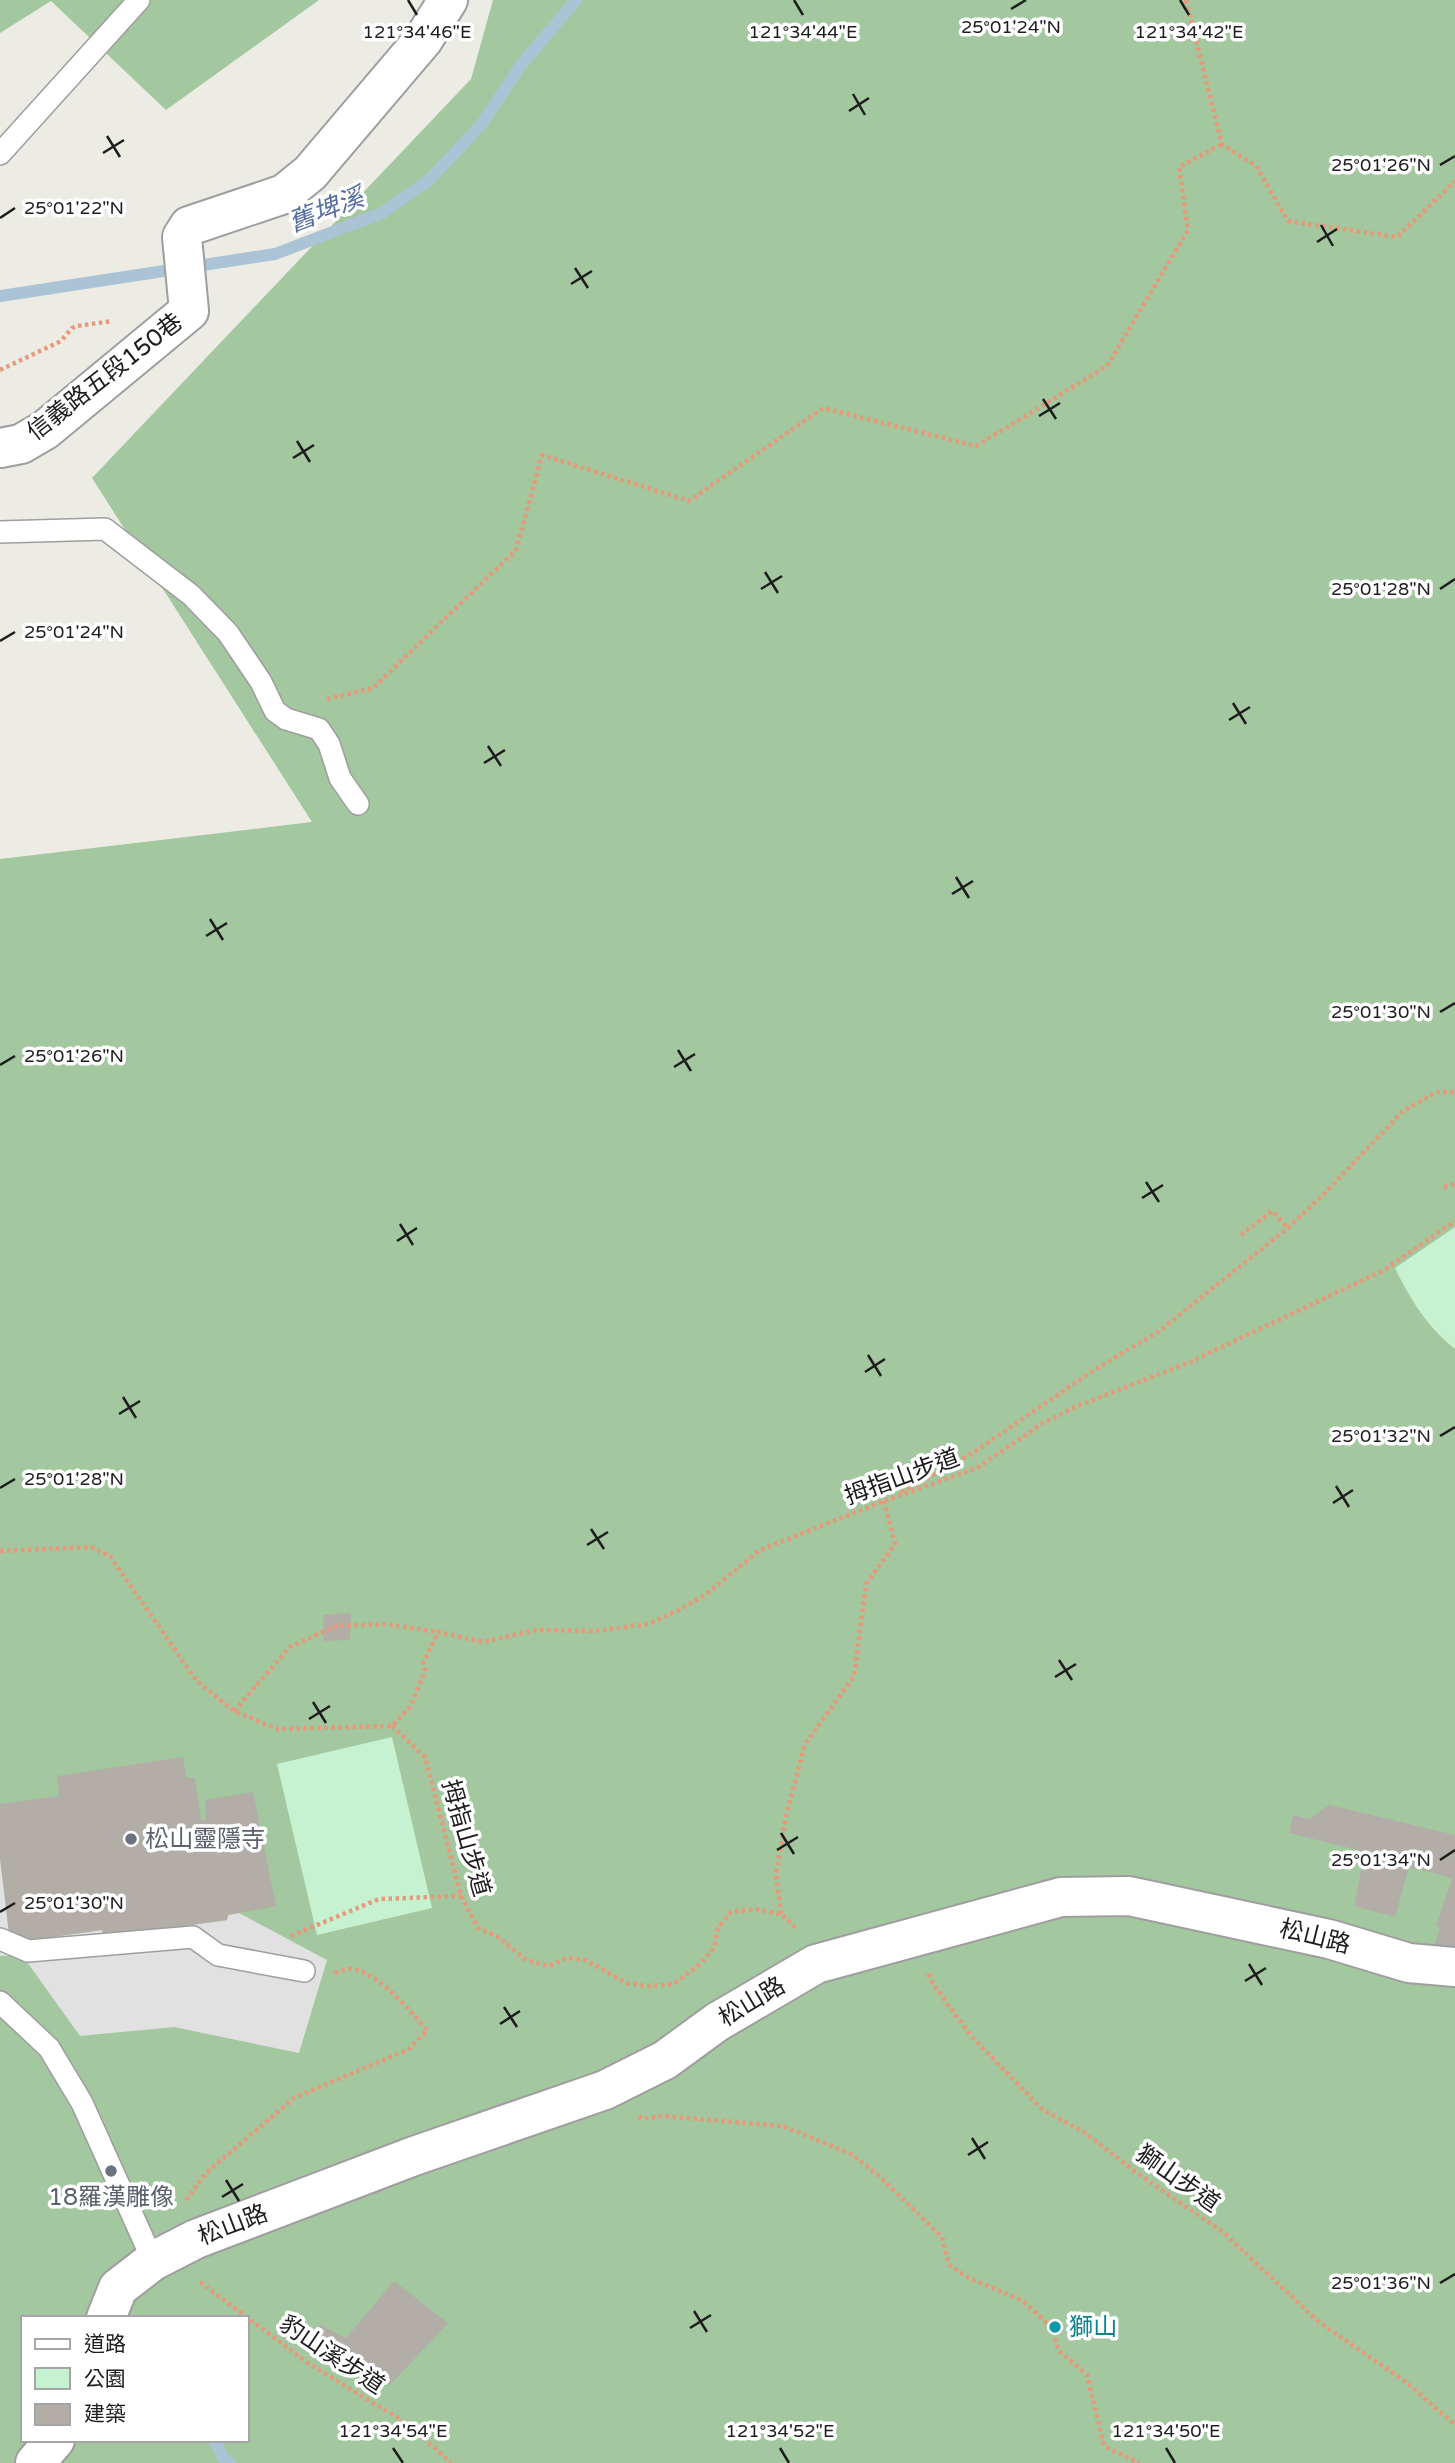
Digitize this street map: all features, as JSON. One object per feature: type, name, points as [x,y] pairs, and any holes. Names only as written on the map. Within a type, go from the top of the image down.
[{"type":"street","name":"信義路五段150巷","points":[[0,448],[21,444],[44,430],[189,311],[183,237],[189,226],[284,194],[310,173],[422,40],[448,0]]},
{"type":"street","name":"松山路","points":[[107,2316],[118,2288],[153,2261],[196,2239],[414,2156],[605,2090],[665,2060],[717,2022],[816,1964],[1061,1897],[1129,1896],[1329,1939],[1409,1964],[1455,1967]]},
{"type":"street","points":[[35,2463],[53,2442]]},
{"type":"lane","points":[[0,155],[138,1]]},
{"type":"lane","points":[[0,532],[105,528],[191,595],[228,634],[261,682],[275,711],[286,719],[319,729],[329,744],[340,778],[359,804]]},
{"type":"lane","points":[[0,1939],[28,1951],[192,1937],[218,1955],[313,1974]]},
{"type":"lane","points":[[0,2002],[49,2048],[76,2092],[153,2261]]},
{"type":"path","points":[[1186,0],[1222,144],[1256,166],[1288,221],[1397,237],[1455,181]]},
{"type":"path","points":[[275,711],[373,688],[383,679],[516,550],[542,455],[689,501],[822,408],[976,446],[1107,366],[1188,230],[1179,167],[1222,144]]},
{"type":"path","points":[[0,370],[61,341],[72,328],[115,321]]},
{"type":"path","points":[[816,1964],[802,1933],[782,1914],[776,1875],[786,1816],[805,1744],[854,1676],[866,1584],[895,1544],[884,1501],[971,1454],[1094,1370],[1158,1332],[1288,1228],[1403,1111],[1437,1092],[1455,1092]]},
{"type":"path","points":[[1444,1187],[1455,1184]]},
{"type":"path","points":[[1241,1235],[1272,1211],[1288,1228]]},
{"type":"path","name":"拇指山步道","points":[[234,1711],[290,1647],[336,1626],[385,1624],[483,1642],[536,1630],[595,1631],[648,1624],[679,1611],[705,1595],[760,1550],[977,1468],[1043,1423],[1075,1407],[1189,1362],[1384,1270],[1455,1221]]},
{"type":"path","points":[[0,1551],[91,1547],[110,1556],[196,1680],[234,1711],[277,1729],[393,1726],[411,1706],[425,1670],[423,1663],[438,1632]]},
{"type":"path","name":"拇指山步道","points":[[393,1726],[425,1757],[461,1896],[478,1928],[498,1937],[526,1960],[549,1966],[567,1958],[585,1960],[627,1983],[646,1986],[674,1984],[700,1964],[714,1948],[718,1928],[732,1912],[755,1909],[782,1914]]},
{"type":"path","points":[[283,1939],[379,1899],[461,1896]]},
{"type":"path","name":"獅山步道","points":[[913,1937],[933,1984],[971,2036],[1043,2110],[1085,2133],[1137,2173],[1224,2233],[1320,2323],[1406,2382],[1455,2425]]},
{"type":"path","points":[[153,2261],[172,2220],[206,2173],[294,2098],[409,2049],[426,2030],[397,1996],[369,1975],[349,1968],[313,1974]]},
{"type":"path","points":[[605,2090],[642,2119],[662,2116],[783,2126],[851,2154],[942,2237],[949,2265],[967,2277],[1023,2301],[1051,2327],[1059,2351],[1087,2375],[1104,2446],[1139,2463]]},
{"type":"path","name":"豹山溪步道","points":[[153,2261],[197,2280],[245,2316]]},
{"type":"path","name":"豹山溪步道","points":[[248,2319],[308,2364],[411,2426],[451,2463]]},
{"type":"green space","points":[[0,0],[319,0],[166,110],[51,1],[0,33]]},
{"type":"green space","points":[[493,0],[1455,0],[1455,2463],[0,2463],[0,859],[312,822],[92,478],[471,79]]},
{"type":"green space","points":[[1455,1227],[1455,1349],[1420,1312],[1395,1268]]},
{"type":"green space","points":[[392,1737],[432,1908],[317,1935],[277,1764]]},
{"type":"shaded area","points":[[0,1858],[11,1943],[102,1930],[104,1937],[227,1920],[228,1915],[239,1913],[327,1960],[299,2053],[174,2027],[80,2036],[22,1955],[0,1956]]},
{"type":"building","points":[[351,1613],[350,1640],[324,1641],[323,1615]]},
{"type":"building","name":"松山靈隱寺","points":[[183,1757],[186,1778],[195,1778],[201,1820],[206,1820],[205,1800],[253,1792],[276,1906],[228,1915],[227,1920],[104,1937],[102,1930],[10,1943],[0,1858],[0,1804],[59,1796],[57,1776]]},
{"type":"building","points":[[1329,1805],[1455,1835],[1455,1950],[1433,1950],[1440,1928],[1436,1926],[1452,1878],[1409,1867],[1395,1917],[1354,1906],[1365,1852],[1289,1833],[1293,1815],[1310,1819]]},
{"type":"building","points":[[394,2281],[448,2323],[390,2385],[315,2338],[320,2325],[346,2338]]},
{"type":"waterway","name":"舊埤溪","points":[[0,296],[275,254],[382,213],[429,180],[481,125],[521,65],[576,0]]},
{"type":"waterway","points":[[215,2442],[224,2459],[230,2463]]},
{"type":"place","name":"松山靈隱寺","points":[[131,1839]]},
{"type":"place","name":"18羅漢雕像","points":[[111,2171]]},
{"type":"place","name":"獅山","points":[[1055,2327]]}]
